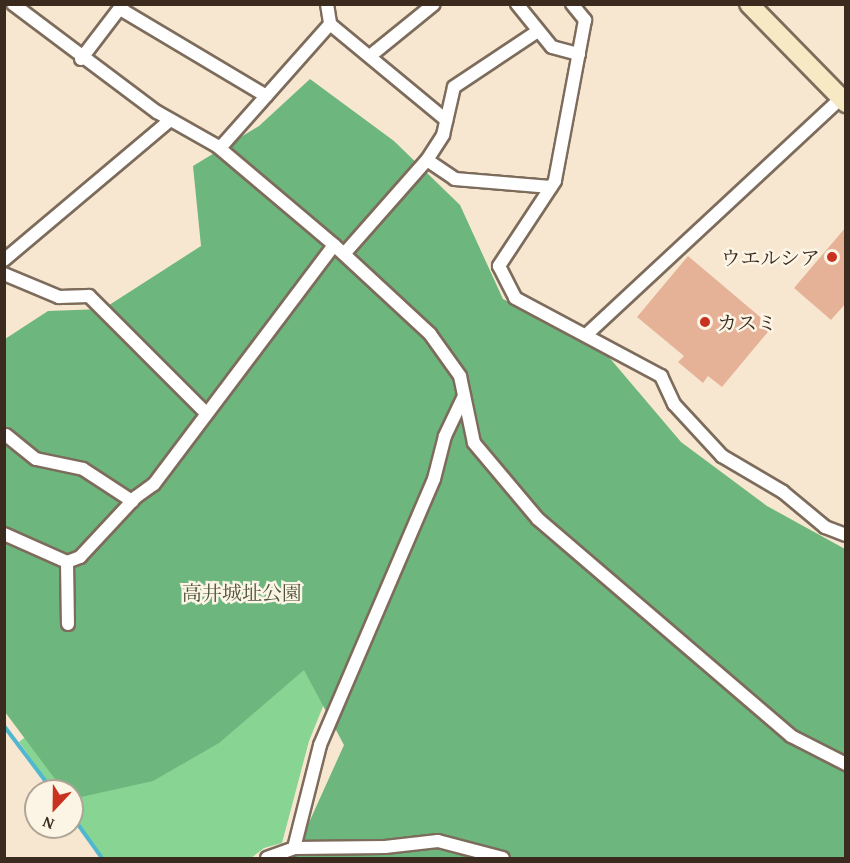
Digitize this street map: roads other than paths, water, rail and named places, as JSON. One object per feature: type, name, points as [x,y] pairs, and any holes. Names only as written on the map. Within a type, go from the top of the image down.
[{"type":"main road","points":[[749,4],[843,100]]},
{"type":"street","points":[[13,4],[81,59],[170,120],[220,148],[344,254],[430,334],[460,376],[474,443],[538,519],[791,735],[846,764]]},
{"type":"street","points":[[327,4],[330,24],[446,120]]},
{"type":"street","points":[[370,57],[434,4]]},
{"type":"street","points":[[517,4],[552,47],[579,54]]},
{"type":"street","points":[[572,4],[585,20],[551,187],[500,266],[515,298],[661,376],[674,404],[722,456],[783,492],[825,526],[846,535]]},
{"type":"street","points":[[81,59],[123,7],[266,96]]},
{"type":"street","points":[[220,148],[330,24]]},
{"type":"street","points":[[344,254],[427,160],[443,135],[454,87],[538,31]]},
{"type":"street","points":[[586,335],[843,100]]},
{"type":"street","points":[[4,260],[170,120]]},
{"type":"street","points":[[427,160],[455,179],[551,187]]},
{"type":"street","points":[[4,534],[67,562],[80,557],[132,501],[154,484],[334,245]]},
{"type":"street","points":[[4,274],[59,297],[89,296],[206,413]]},
{"type":"street","points":[[294,848],[320,745],[434,479],[445,436],[464,396]]},
{"type":"street","points":[[6,435],[36,459],[83,469],[132,501]]},
{"type":"street","points":[[67,562],[69,624]]},
{"type":"street","points":[[267,858],[294,848],[385,847],[438,841],[503,858]]},
{"type":"waterway","points":[[4,726],[44,779]]},
{"type":"waterway","points":[[84,833],[102,858]]},
{"type":"place","name":"ウエルシア","points":[[832,257]]},
{"type":"place","name":"カスミ","points":[[705,322]]},
{"type":"park label","name":"高井城址公園","points":[[242,592]]}]
